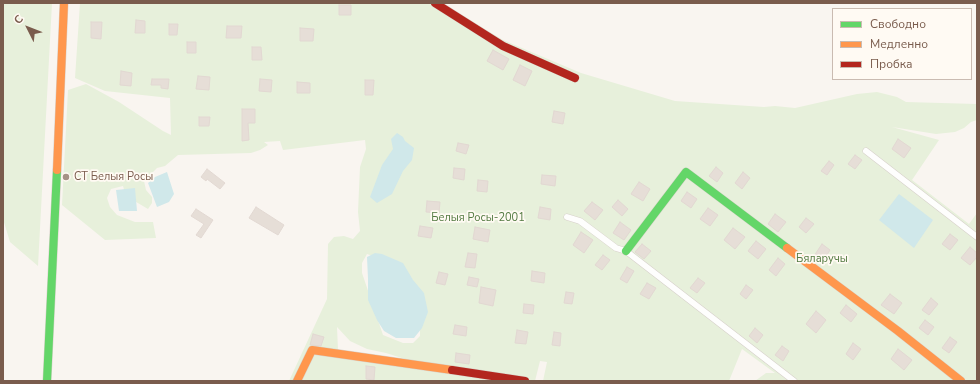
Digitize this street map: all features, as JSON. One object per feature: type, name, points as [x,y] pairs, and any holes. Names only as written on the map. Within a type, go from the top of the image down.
[{"type":"street","points":[[47,381],[64,3]]},
{"type":"street","points":[[435,3],[503,46],[575,78]]},
{"type":"street","points":[[866,151],[977,237]]},
{"type":"street","points":[[626,251],[686,172],[892,326],[961,381]]},
{"type":"street","points":[[567,217],[580,221],[616,248],[626,251],[794,381]]},
{"type":"street","points":[[297,381],[312,350],[525,381]]},
{"type":"green space","points":[[3,3],[52,3],[38,266],[10,242],[3,219]]},
{"type":"green space","points":[[80,3],[442,3],[503,40],[581,73],[675,101],[795,108],[857,94],[877,92],[897,97],[906,102],[977,104],[977,120],[955,132],[936,134],[892,127],[939,140],[912,180],[969,224],[977,213],[977,381],[755,381],[766,373],[775,373],[742,349],[729,381],[543,381],[547,362],[540,361],[535,381],[289,381],[327,299],[328,244],[334,237],[344,236],[353,239],[360,231],[358,212],[360,167],[366,149],[365,140],[283,150],[280,141],[264,142],[268,145],[251,153],[178,155],[165,166],[157,168],[144,181],[146,190],[152,197],[152,203],[148,209],[126,196],[123,186],[111,189],[107,198],[110,207],[117,215],[135,222],[153,222],[156,238],[105,240],[62,205],[68,90],[86,84],[119,102],[171,135],[170,98],[105,91],[75,78]],"holes":[[[367,254],[384,260],[420,298],[420,336],[413,343],[403,343],[383,335],[362,273],[362,263]],[[337,327],[350,341],[367,349],[408,360],[338,350]]]},
{"type":"water","points":[[397,133],[414,148],[412,160],[403,171],[392,194],[377,203],[370,197],[382,165],[393,149],[391,139]]},
{"type":"water","points":[[167,172],[174,194],[169,202],[157,207],[148,183],[155,177]]},
{"type":"water","points":[[135,188],[137,211],[119,211],[116,190]]},
{"type":"water","points":[[899,194],[933,220],[914,248],[879,220]]},
{"type":"water","points":[[375,253],[382,254],[403,263],[413,280],[424,293],[428,312],[422,328],[414,338],[396,338],[384,331],[377,320],[368,300],[367,257]]},
{"type":"building","points":[[339,5],[351,5],[351,15],[339,15]]},
{"type":"building","points":[[136,20],[145,21],[145,33],[135,33]]},
{"type":"building","points":[[91,22],[102,22],[101,39],[91,38]]},
{"type":"building","points":[[169,24],[178,24],[177,35],[169,35]]},
{"type":"building","points":[[227,26],[242,26],[241,38],[226,38]]},
{"type":"building","points":[[300,28],[314,29],[313,41],[300,41]]},
{"type":"building","points":[[187,42],[196,42],[196,53],[187,53]]},
{"type":"building","points":[[252,47],[261,47],[262,60],[252,60]]},
{"type":"building","points":[[493,50],[509,59],[503,70],[487,61]]},
{"type":"building","points":[[520,65],[532,71],[525,86],[513,80]]},
{"type":"building","points":[[121,71],[132,73],[131,86],[120,85]]},
{"type":"building","points":[[198,76],[210,77],[209,90],[196,89]]},
{"type":"building","points":[[152,79],[169,79],[168,89],[161,88],[161,85],[151,85]]},
{"type":"building","points":[[260,79],[272,80],[271,92],[259,91]]},
{"type":"building","points":[[365,80],[374,80],[373,95],[365,95]]},
{"type":"building","points":[[297,82],[310,83],[310,93],[297,93]]},
{"type":"building","points":[[242,109],[255,109],[255,123],[248,123],[249,140],[242,141]]},
{"type":"building","points":[[554,111],[565,113],[563,124],[552,122]]},
{"type":"building","points":[[199,117],[210,117],[209,126],[199,126]]},
{"type":"building","points":[[898,139],[911,148],[904,158],[892,149]]},
{"type":"building","points":[[458,143],[469,145],[466,154],[456,151]]},
{"type":"building","points":[[855,155],[862,160],[855,169],[848,164]]},
{"type":"building","points":[[829,161],[834,165],[827,175],[821,171]]},
{"type":"building","points":[[716,167],[723,173],[717,182],[709,176]]},
{"type":"building","points":[[454,168],[465,169],[464,180],[453,178]]},
{"type":"building","points":[[207,169],[225,183],[220,189],[207,179],[206,181],[201,177]]},
{"type":"building","points":[[743,172],[750,178],[742,189],[735,183]]},
{"type":"building","points":[[542,175],[556,176],[555,186],[541,184]]},
{"type":"building","points":[[478,180],[488,181],[487,192],[477,191]]},
{"type":"building","points":[[639,182],[650,189],[643,201],[631,194]]},
{"type":"building","points":[[687,192],[697,199],[691,208],[681,201]]},
{"type":"building","points":[[618,200],[628,209],[622,216],[612,207]]},
{"type":"building","points":[[427,201],[440,202],[439,213],[426,212]]},
{"type":"building","points":[[592,202],[603,210],[595,220],[584,211]]},
{"type":"building","points":[[256,207],[284,225],[278,235],[249,218]]},
{"type":"building","points":[[540,207],[551,209],[550,220],[538,218]]},
{"type":"building","points":[[708,208],[718,215],[710,226],[700,219]]},
{"type":"building","points":[[196,209],[213,220],[201,238],[196,235],[204,224],[191,216]]},
{"type":"building","points":[[775,214],[786,222],[778,232],[768,224]]},
{"type":"building","points":[[806,218],[814,224],[806,233],[799,227]]},
{"type":"building","points":[[620,222],[631,230],[624,240],[613,233]]},
{"type":"building","points":[[420,226],[433,228],[431,238],[418,236]]},
{"type":"building","points":[[475,227],[490,230],[488,242],[473,239]]},
{"type":"building","points":[[733,228],[745,237],[735,249],[724,240]]},
{"type":"building","points":[[581,232],[593,240],[584,253],[573,245]]},
{"type":"building","points":[[950,234],[958,240],[950,250],[942,244]]},
{"type":"building","points":[[756,241],[766,249],[758,259],[748,251]]},
{"type":"building","points":[[642,244],[651,251],[644,259],[635,252]]},
{"type":"building","points":[[822,244],[830,250],[823,261],[814,256]]},
{"type":"building","points":[[970,247],[977,253],[977,257],[970,265],[961,258]]},
{"type":"building","points":[[468,253],[477,254],[475,268],[465,267]]},
{"type":"building","points":[[603,255],[610,260],[602,270],[595,265]]},
{"type":"building","points":[[778,258],[785,264],[776,276],[769,270]]},
{"type":"building","points":[[627,267],[634,271],[627,283],[620,279]]},
{"type":"building","points":[[532,271],[545,273],[544,283],[531,281]]},
{"type":"building","points":[[439,272],[448,274],[445,285],[436,283]]},
{"type":"building","points":[[469,277],[479,279],[477,287],[467,285]]},
{"type":"building","points":[[698,278],[705,283],[697,293],[690,288]]},
{"type":"building","points":[[647,283],[656,288],[649,299],[640,294]]},
{"type":"building","points":[[746,285],[753,290],[746,299],[740,294]]},
{"type":"building","points":[[481,287],[496,290],[493,306],[479,303]]},
{"type":"building","points":[[566,292],[574,293],[572,304],[564,303]]},
{"type":"building","points":[[890,294],[902,303],[894,314],[881,305]]},
{"type":"building","points":[[931,298],[938,304],[929,315],[922,310]]},
{"type":"building","points":[[524,304],[534,305],[533,314],[523,313]]},
{"type":"building","points":[[846,305],[857,314],[851,322],[840,313]]},
{"type":"building","points":[[816,311],[826,320],[816,333],[806,324]]},
{"type":"building","points":[[925,320],[934,327],[928,335],[919,328]]},
{"type":"building","points":[[455,325],[467,327],[466,336],[453,334]]},
{"type":"building","points":[[755,328],[763,335],[757,343],[749,336]]},
{"type":"building","points":[[517,330],[528,332],[526,344],[515,343]]},
{"type":"building","points":[[554,332],[561,333],[560,346],[552,345]]},
{"type":"building","points":[[313,334],[324,337],[321,346],[310,345]]},
{"type":"building","points":[[950,337],[957,342],[949,353],[942,348]]},
{"type":"building","points":[[853,343],[861,349],[853,360],[846,354]]},
{"type":"building","points":[[782,346],[789,351],[783,361],[775,355]]},
{"type":"building","points":[[898,349],[912,360],[904,370],[891,359]]},
{"type":"building","points":[[456,353],[470,355],[469,364],[455,362]]},
{"type":"building","points":[[366,366],[375,367],[374,380],[366,379]]},
{"type":"traffic: fast","points":[[47,381],[57,170]]},
{"type":"traffic: fast","points":[[626,251],[686,172],[787,248]]},
{"type":"traffic: slow","points":[[57,170],[64,3]]},
{"type":"traffic: slow","points":[[787,248],[898,331],[961,381]]},
{"type":"traffic: slow","points":[[297,381],[312,350],[452,370]]},
{"type":"traffic: jam","points":[[435,3],[503,46],[575,78]]},
{"type":"traffic: jam","points":[[452,370],[525,381]]},
{"type":"place","name":"СТ Белыя Росы","points":[[66,177]]},
{"type":"park label","name":"Белыя Росы-2001","points":[[478,218]]},
{"type":"park label","name":"Бяларучы","points":[[822,259]]}]
